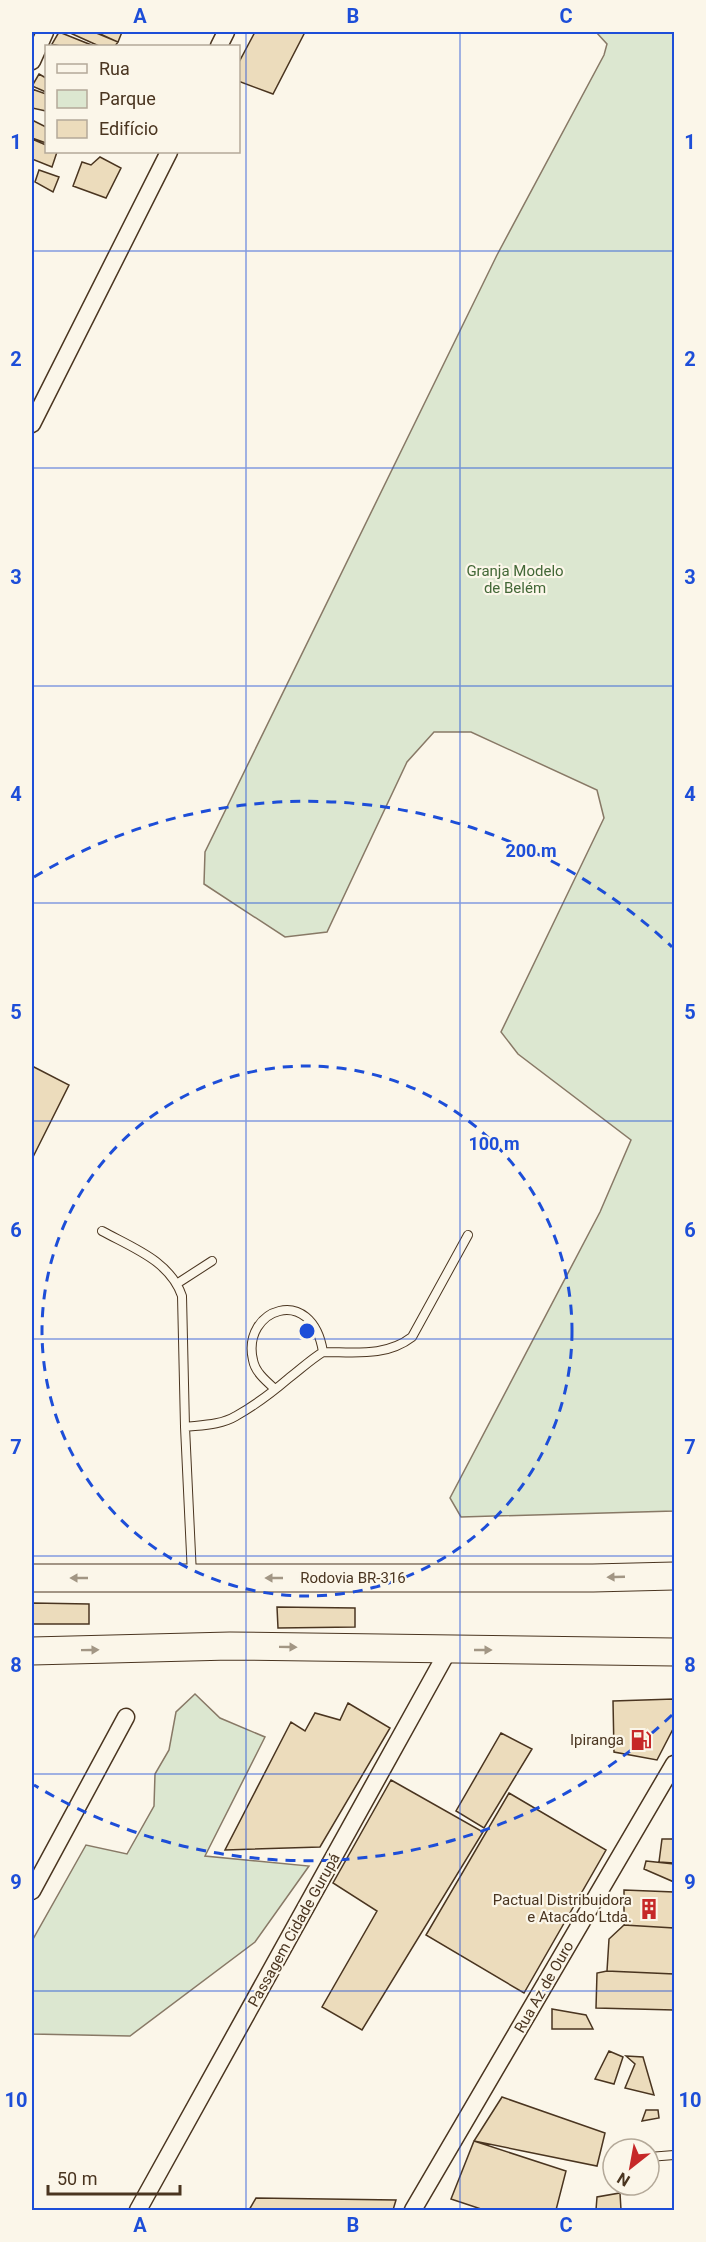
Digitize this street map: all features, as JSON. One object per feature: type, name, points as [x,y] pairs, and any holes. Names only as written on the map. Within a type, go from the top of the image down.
[{"type":"highway","name":"Rodovia BR-316","points":[[32,1578],[675,1576]]},
{"type":"highway","points":[[32,1651],[230,1646],[675,1652]]},
{"type":"street","points":[[32,61],[45,32]]},
{"type":"street","points":[[32,424],[168,153]]},
{"type":"street","name":"Passagem Cidade Gurupá","points":[[138,2211],[449,1649]]},
{"type":"street","points":[[32,1891],[126,1717]]},
{"type":"street","name":"Rua Az de Ouro","points":[[413,2211],[675,1764]]},
{"type":"lane","points":[[102,1231],[159,1263],[178,1283],[182,1296],[192,1578]]},
{"type":"lane","points":[[185,1427],[215,1424],[235,1417],[323,1352],[380,1352],[399,1347],[412,1337],[468,1235]]},
{"type":"lane","points":[[178,1283],[212,1261]]},
{"type":"lane","points":[[274,1389],[259,1374],[252,1360],[252,1343],[257,1327],[268,1314],[285,1309],[300,1313],[312,1321],[320,1336],[323,1352]]},
{"type":"green space","name":"Granja Modelo de Belém","points":[[596,32],[674,32],[674,1511],[461,1517],[450,1498],[600,1212],[631,1140],[518,1054],[501,1032],[604,818],[597,790],[471,732],[434,732],[407,762],[327,932],[285,937],[204,884],[205,852],[497,255],[604,55],[607,44]]},
{"type":"green space","points":[[195,1694],[220,1718],[265,1737],[205,1856],[309,1866],[255,1942],[130,2036],[32,2034],[32,1941],[86,1845],[127,1854],[154,1806],[155,1774],[169,1750],[176,1712]]},
{"type":"building","points":[[59,32],[92,45],[56,45],[52,44]]},
{"type":"building","points":[[68,32],[96,32],[118,42],[116,45],[97,45]]},
{"type":"building","points":[[94,32],[122,32],[118,42]]},
{"type":"building","points":[[255,32],[305,32],[273,94],[240,82],[240,60]]},
{"type":"building","points":[[39,74],[45,77],[45,92],[32,86]]},
{"type":"building","points":[[32,89],[45,94],[45,111],[32,108]]},
{"type":"building","points":[[32,120],[45,126],[45,143],[32,138]]},
{"type":"building","points":[[32,139],[45,145],[45,153],[57,153],[52,167],[32,159]]},
{"type":"building","points":[[100,157],[121,168],[106,198],[73,186],[82,162],[91,165]]},
{"type":"building","points":[[39,170],[59,177],[53,192],[35,182]]},
{"type":"building","points":[[32,1066],[69,1085],[32,1159]]},
{"type":"building","points":[[32,1603],[89,1604],[89,1624],[32,1624]]},
{"type":"building","points":[[277,1607],[355,1608],[355,1627],[278,1628]]},
{"type":"building","name":"Ipiranga","points":[[674,1699],[674,1727],[657,1760],[614,1752],[613,1701]]},
{"type":"building","points":[[348,1703],[390,1728],[320,1847],[225,1850],[291,1722],[305,1731],[315,1713],[340,1720]]},
{"type":"building","points":[[501,1733],[532,1749],[484,1828],[456,1811]]},
{"type":"building","points":[[391,1780],[483,1832],[362,2030],[322,2007],[377,1911],[333,1883]]},
{"type":"building","points":[[509,1793],[606,1850],[524,1993],[426,1935]]},
{"type":"building","points":[[662,1839],[674,1839],[674,1863],[659,1862]]},
{"type":"building","points":[[646,1861],[674,1864],[674,1882],[644,1869]]},
{"type":"building","name":"Pactual Distribuidora e Atacado Ltda.","points":[[624,1890],[674,1892],[674,1928],[624,1925]]},
{"type":"building","points":[[624,1925],[674,1928],[674,1974],[607,1971],[609,1939]]},
{"type":"building","points":[[607,1971],[674,1974],[674,2010],[596,2008],[597,1973]]},
{"type":"building","points":[[552,2009],[586,2015],[593,2029],[552,2029]]},
{"type":"building","points":[[609,2051],[623,2057],[614,2084],[595,2079]]},
{"type":"building","points":[[626,2056],[643,2057],[654,2095],[625,2088],[635,2064]]},
{"type":"building","points":[[502,2097],[605,2133],[604,2137],[601,2137],[597,2166],[474,2141]]},
{"type":"building","points":[[646,2110],[658,2110],[659,2118],[642,2121]]},
{"type":"building","points":[[474,2141],[566,2171],[556,2210],[484,2210],[451,2199]]},
{"type":"building","points":[[597,2197],[620,2197],[621,2210],[596,2210]]},
{"type":"building","points":[[256,2198],[396,2200],[393,2210],[249,2210]]},
{"type":"place","name":"Ipiranga","points":[[641,1740]]},
{"type":"place","name":"Pactual Distribuidora e Atacado Ltda.","points":[[649,1909]]}]
